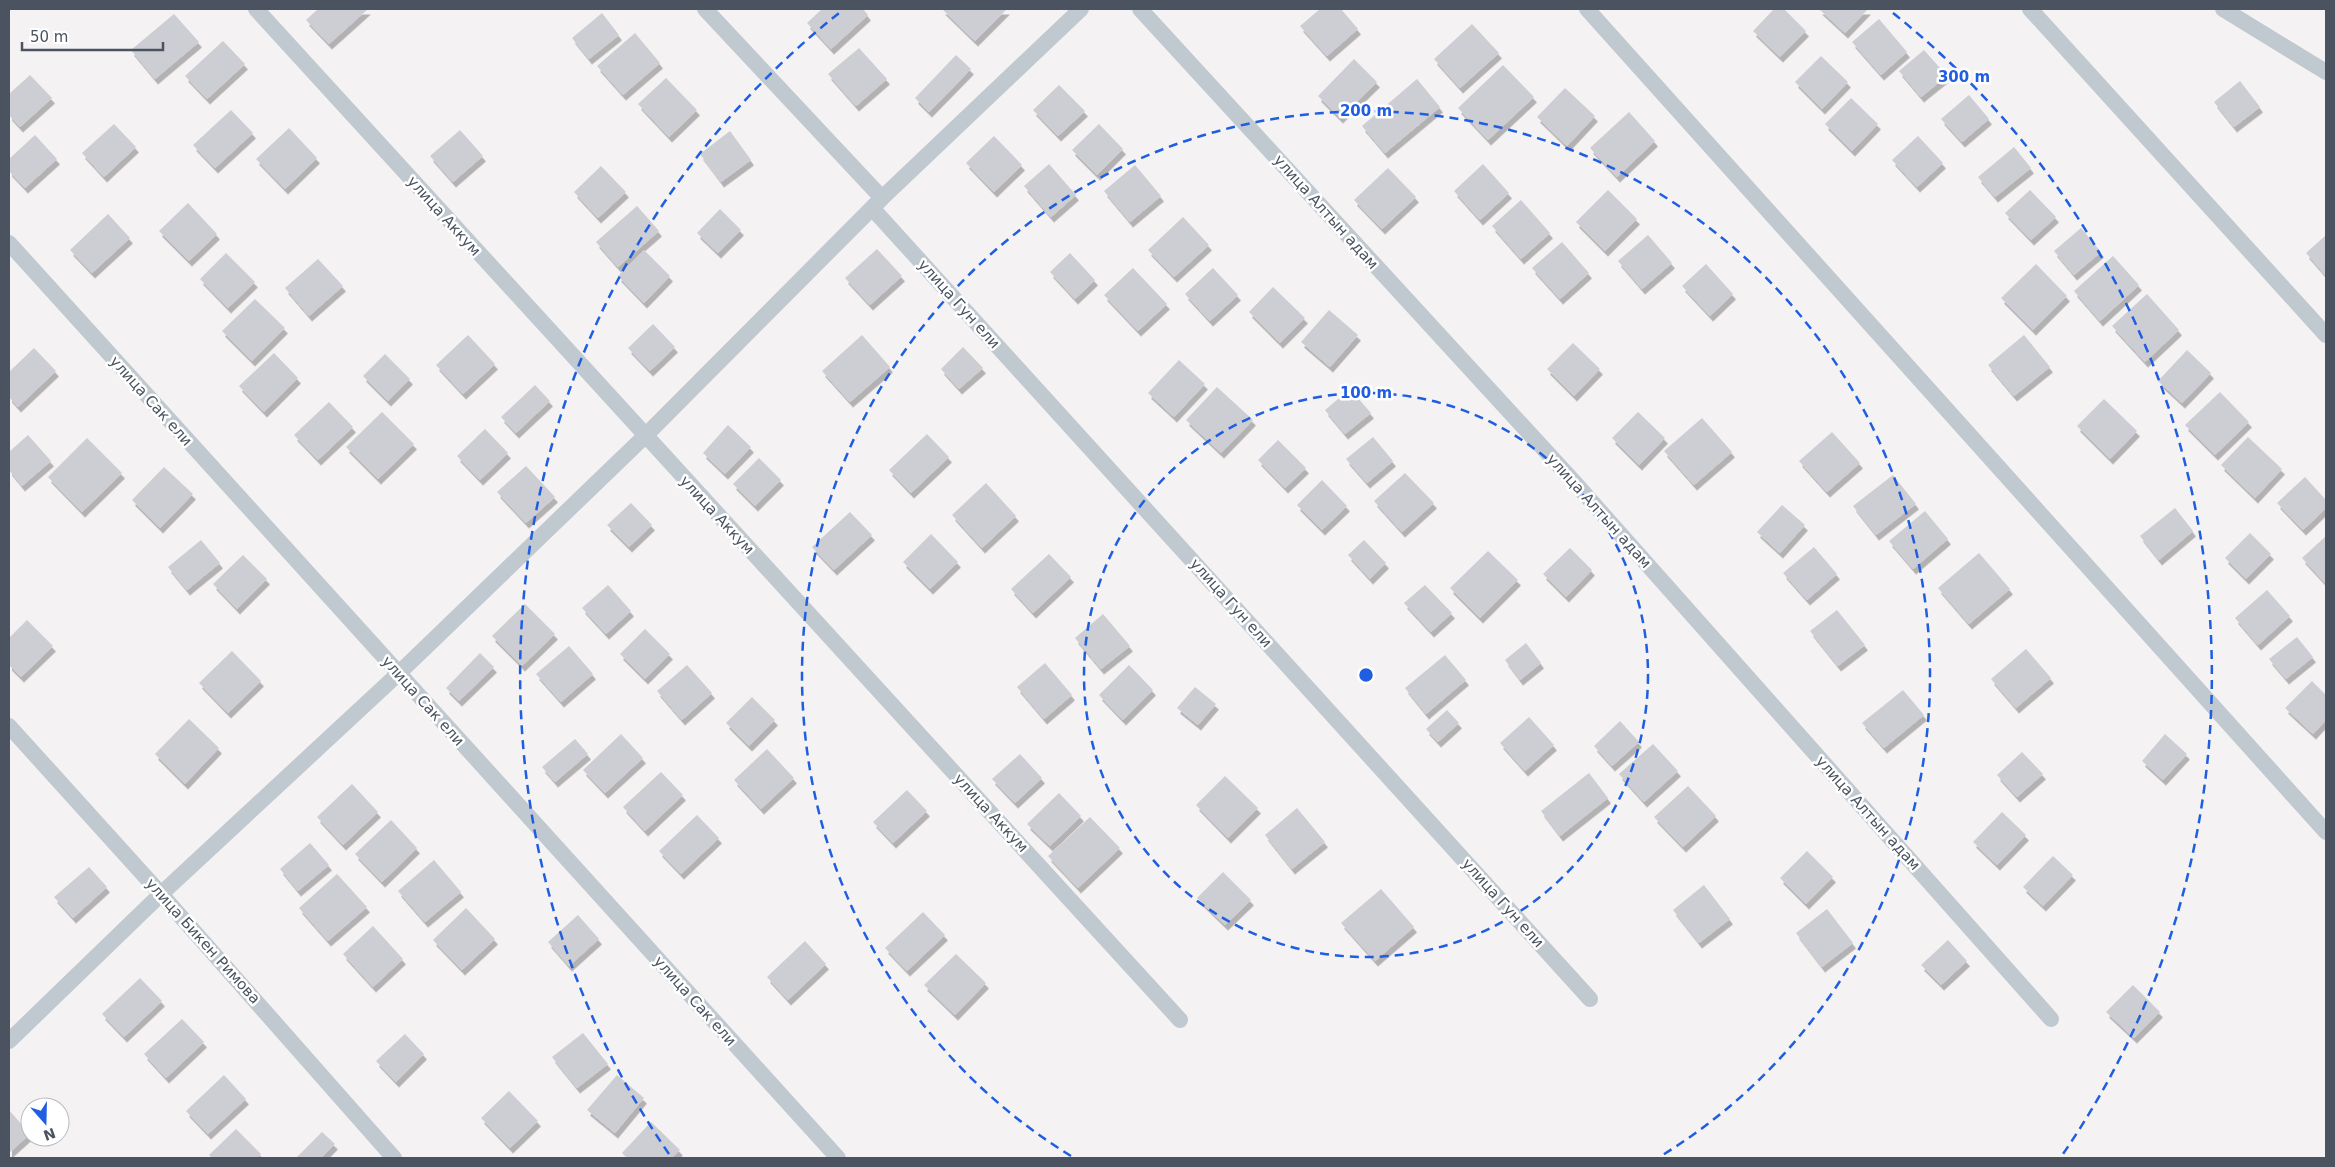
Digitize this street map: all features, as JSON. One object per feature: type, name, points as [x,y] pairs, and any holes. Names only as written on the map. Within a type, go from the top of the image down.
[{"type":"street","name":"улица Аккум","points":[[256,9],[1180,1020]]},
{"type":"street","name":"улица Гун ели","points":[[705,9],[1590,999]]},
{"type":"street","points":[[9,1041],[161,894],[398,674],[645,436],[877,203],[1081,9]]},
{"type":"street","name":"улица Алтын адам","points":[[1140,9],[1575,483],[2051,1019]]},
{"type":"street","points":[[1587,9],[2326,832]]},
{"type":"street","points":[[2030,9],[2326,335]]},
{"type":"street","points":[[2223,9],[2326,72]]},
{"type":"street","name":"улица Сак ели","points":[[9,243],[838,1158]]},
{"type":"street","name":"улица Бикен Римова","points":[[9,726],[161,894],[394,1158]]},
{"type":"building","points":[[318,9],[368,9],[329,44],[306,20]]},
{"type":"building","points":[[822,9],[863,9],[868,15],[831,49],[807,23]]},
{"type":"building","points":[[942,9],[1007,9],[975,41]]},
{"type":"building","points":[[1320,9],[1341,9],[1358,29],[1327,56],[1300,26]]},
{"type":"building","points":[[1774,9],[1784,9],[1806,31],[1780,57],[1753,31]]},
{"type":"building","points":[[1819,9],[1868,9],[1845,33]]},
{"type":"building","points":[[602,13],[619,35],[589,59],[572,38]]},
{"type":"building","points":[[174,14],[199,42],[155,79],[131,50]]},
{"type":"building","points":[[1879,19],[1907,52],[1881,75],[1852,42]]},
{"type":"building","points":[[1472,24],[1499,53],[1460,88],[1434,59]]},
{"type":"building","points":[[635,33],[660,63],[623,95],[597,66]]},
{"type":"building","points":[[223,41],[245,64],[207,99],[185,76]]},
{"type":"building","points":[[859,48],[887,79],[856,106],[828,74]]},
{"type":"building","points":[[1924,50],[1947,76],[1921,97],[1899,71]]},
{"type":"building","points":[[956,55],[971,69],[929,112],[915,98]]},
{"type":"building","points":[[1821,56],[1848,82],[1822,109],[1795,82]]},
{"type":"building","points":[[1354,59],[1377,82],[1340,118],[1318,96]]},
{"type":"building","points":[[1503,65],[1534,97],[1488,140],[1458,108]]},
{"type":"building","points":[[30,75],[52,98],[20,127],[9,115],[9,94]]},
{"type":"building","points":[[666,78],[697,110],[669,137],[638,104]]},
{"type":"building","points":[[1417,79],[1440,107],[1385,153],[1362,126]]},
{"type":"building","points":[[2240,81],[2260,107],[2234,127],[2214,102]]},
{"type":"building","points":[[1059,85],[1085,111],[1058,136],[1033,110]]},
{"type":"building","points":[[1565,88],[1595,116],[1567,146],[1537,117]]},
{"type":"building","points":[[1969,95],[1989,119],[1962,142],[1941,119]]},
{"type":"building","points":[[1851,98],[1878,124],[1852,151],[1825,124]]},
{"type":"building","points":[[231,110],[253,133],[215,168],[193,145]]},
{"type":"building","points":[[1629,112],[1655,141],[1617,177],[1590,148]]},
{"type":"building","points":[[114,124],[136,147],[104,177],[82,153]]},
{"type":"building","points":[[1099,124],[1123,149],[1097,175],[1072,150]]},
{"type":"building","points":[[289,128],[317,158],[285,189],[256,159]]},
{"type":"building","points":[[460,130],[483,156],[453,182],[430,156]]},
{"type":"building","points":[[730,131],[751,160],[721,182],[700,154]]},
{"type":"building","points":[[35,135],[57,159],[25,188],[9,171],[9,159]]},
{"type":"building","points":[[994,136],[1022,165],[994,192],[966,163]]},
{"type":"building","points":[[1918,136],[1943,163],[1917,187],[1892,160]]},
{"type":"building","points":[[2014,147],[2031,168],[1995,197],[1978,177]]},
{"type":"building","points":[[1049,164],[1076,195],[1051,217],[1024,186]]},
{"type":"building","points":[[1483,164],[1509,193],[1480,220],[1454,191]]},
{"type":"building","points":[[1135,165],[1161,196],[1130,222],[1104,191]]},
{"type":"building","points":[[601,166],[626,192],[598,218],[574,192]]},
{"type":"building","points":[[1388,168],[1416,197],[1382,229],[1354,200]]},
{"type":"building","points":[[1608,190],[1637,219],[1605,251],[1576,222]]},
{"type":"building","points":[[2030,190],[2056,217],[2031,240],[2005,213]]},
{"type":"building","points":[[1521,200],[1550,233],[1521,259],[1492,226]]},
{"type":"building","points":[[188,203],[217,234],[189,261],[159,231]]},
{"type":"building","points":[[637,206],[659,231],[618,267],[596,242]]},
{"type":"building","points":[[720,209],[741,230],[718,253],[697,233]]},
{"type":"building","points":[[108,214],[130,238],[92,273],[70,250]]},
{"type":"building","points":[[1183,217],[1209,245],[1174,277],[1148,250]]},
{"type":"building","points":[[2081,228],[2101,252],[2074,275],[2054,251]]},
{"type":"building","points":[[1648,235],[1672,263],[1642,289],[1618,261]]},
{"type":"building","points":[[2326,235],[2326,276],[2306,253]]},
{"type":"building","points":[[1562,242],[1589,273],[1560,299],[1532,268]]},
{"type":"building","points":[[877,249],[902,276],[870,305],[845,278]]},
{"type":"building","points":[[644,250],[670,276],[644,303],[618,276]]},
{"type":"building","points":[[226,253],[255,282],[228,308],[200,279]]},
{"type":"building","points":[[1070,253],[1095,280],[1075,299],[1050,272]]},
{"type":"building","points":[[2113,256],[2139,285],[2100,321],[2074,291]]},
{"type":"building","points":[[318,259],[343,286],[309,316],[285,288]]},
{"type":"building","points":[[1706,264],[1733,294],[1710,316],[1682,286]]},
{"type":"building","points":[[2036,264],[2067,296],[2033,330],[2001,298]]},
{"type":"building","points":[[1133,268],[1167,304],[1138,331],[1104,295]]},
{"type":"building","points":[[1213,268],[1238,295],[1210,321],[1185,294]]},
{"type":"building","points":[[1273,287],[1305,318],[1280,343],[1249,312]]},
{"type":"building","points":[[2147,294],[2179,330],[2145,362],[2112,326]]},
{"type":"building","points":[[255,299],[285,328],[252,361],[222,331]]},
{"type":"building","points":[[1329,310],[1358,335],[1330,367],[1301,342]]},
{"type":"building","points":[[653,324],[675,347],[650,371],[628,348]]},
{"type":"building","points":[[468,335],[495,364],[463,394],[436,365]]},
{"type":"building","points":[[862,335],[890,367],[850,402],[822,371]]},
{"type":"building","points":[[2024,335],[2050,367],[2014,396],[1988,365]]},
{"type":"building","points":[[1573,343],[1600,369],[1574,396],[1547,369]]},
{"type":"building","points":[[963,347],[983,368],[959,389],[941,369]]},
{"type":"building","points":[[34,348],[56,371],[18,407],[9,397],[9,372]]},
{"type":"building","points":[[2187,350],[2211,373],[2182,403],[2158,381]]},
{"type":"building","points":[[274,353],[298,378],[264,412],[239,386]]},
{"type":"building","points":[[385,354],[410,379],[388,401],[363,376]]},
{"type":"building","points":[[1179,360],[1205,384],[1174,417],[1148,393]]},
{"type":"building","points":[[535,385],[550,401],[516,433],[501,417]]},
{"type":"building","points":[[1217,387],[1253,420],[1221,453],[1186,420]]},
{"type":"building","points":[[1350,389],[1371,413],[1345,434],[1325,410]]},
{"type":"building","points":[[2220,392],[2249,422],[2215,455],[2185,425]]},
{"type":"building","points":[[2104,399],[2137,431],[2110,459],[2077,426]]},
{"type":"building","points":[[329,402],[353,427],[318,460],[294,435]]},
{"type":"building","points":[[382,412],[414,444],[378,479],[346,447]]},
{"type":"building","points":[[1638,412],[1665,438],[1639,465],[1612,438]]},
{"type":"building","points":[[1702,418],[1732,452],[1694,485],[1664,451]]},
{"type":"building","points":[[728,425],[751,447],[725,474],[703,453]]},
{"type":"building","points":[[485,429],[508,453],[480,480],[457,456]]},
{"type":"building","points":[[1832,432],[1860,463],[1827,492],[1799,461]]},
{"type":"building","points":[[927,434],[949,457],[911,493],[889,470]]},
{"type":"building","points":[[28,435],[51,461],[22,486],[9,470],[9,452]]},
{"type":"building","points":[[1373,437],[1393,461],[1367,483],[1346,459]]},
{"type":"building","points":[[2248,437],[2282,469],[2255,498],[2221,465]]},
{"type":"building","points":[[87,438],[122,473],[82,512],[48,477]]},
{"type":"building","points":[[1278,440],[1306,468],[1285,488],[1258,460]]},
{"type":"building","points":[[759,458],[781,480],[755,506],[733,484]]},
{"type":"building","points":[[526,466],[555,497],[526,523],[497,492]]},
{"type":"building","points":[[164,467],[193,494],[160,528],[132,500]]},
{"type":"building","points":[[1405,473],[1434,503],[1402,532],[1374,501]]},
{"type":"building","points":[[1893,475],[1916,504],[1876,535],[1853,506]]},
{"type":"building","points":[[2305,477],[2326,500],[2326,508],[2303,530],[2277,503]]},
{"type":"building","points":[[1322,480],[1347,506],[1322,530],[1297,505]]},
{"type":"building","points":[[986,483],[1016,516],[982,548],[952,515]]},
{"type":"building","points":[[631,503],[652,525],[629,547],[607,525]]},
{"type":"building","points":[[1782,505],[1805,525],[1780,553],[1757,532]]},
{"type":"building","points":[[2175,508],[2193,531],[2159,560],[2140,536]]},
{"type":"building","points":[[1925,511],[1948,539],[1913,569],[1889,541]]},
{"type":"building","points":[[850,512],[872,535],[834,570],[812,547]]},
{"type":"building","points":[[2250,533],[2271,554],[2246,579],[2225,558]]},
{"type":"building","points":[[931,534],[958,562],[930,589],[903,562]]},
{"type":"building","points":[[2326,536],[2326,584],[2302,558]]},
{"type":"building","points":[[201,540],[220,563],[187,590],[168,567]]},
{"type":"building","points":[[1364,540],[1386,563],[1370,579],[1348,555]]},
{"type":"building","points":[[1814,547],[1837,574],[1807,600],[1783,573]]},
{"type":"building","points":[[1570,548],[1592,570],[1566,597],[1543,574]]},
{"type":"building","points":[[1488,551],[1518,580],[1480,618],[1450,588]]},
{"type":"building","points":[[1979,553],[2010,589],[1969,624],[1938,588]]},
{"type":"building","points":[[1049,554],[1071,577],[1033,613],[1011,589]]},
{"type":"building","points":[[243,555],[267,579],[237,609],[213,584]]},
{"type":"building","points":[[608,585],[631,611],[606,634],[582,608]]},
{"type":"building","points":[[1425,585],[1452,613],[1431,632],[1404,603]]},
{"type":"building","points":[[2267,590],[2290,616],[2258,645],[2235,618]]},
{"type":"building","points":[[525,604],[555,634],[522,666],[492,636]]},
{"type":"building","points":[[1837,610],[1865,645],[1838,666],[1810,631]]},
{"type":"building","points":[[1103,614],[1130,646],[1101,669],[1075,638]]},
{"type":"building","points":[[27,620],[53,646],[21,677],[9,665],[9,638]]},
{"type":"building","points":[[645,629],[670,654],[645,679],[620,654]]},
{"type":"building","points":[[2297,637],[2313,657],[2286,679],[2269,659]]},
{"type":"building","points":[[1526,643],[1541,663],[1520,680],[1505,660]]},
{"type":"building","points":[[569,646],[593,674],[561,702],[536,674]]},
{"type":"building","points":[[2026,649],[2051,678],[2016,708],[1991,679]]},
{"type":"building","points":[[232,651],[261,681],[228,713],[199,683]]},
{"type":"building","points":[[480,653],[494,667],[459,701],[446,688]]},
{"type":"building","points":[[1445,655],[1466,680],[1426,714],[1405,688]]},
{"type":"building","points":[[1045,663],[1072,695],[1044,719],[1017,687]]},
{"type":"building","points":[[687,665],[712,693],[682,720],[657,691]]},
{"type":"building","points":[[1129,665],[1153,690],[1123,720],[1099,695]]},
{"type":"building","points":[[2312,681],[2326,695],[2326,720],[2313,734],[2285,708]]},
{"type":"building","points":[[1195,687],[1216,704],[1198,725],[1177,708]]},
{"type":"building","points":[[1903,690],[1924,715],[1884,748],[1862,723]]},
{"type":"building","points":[[752,697],[775,720],[749,746],[726,723]]},
{"type":"building","points":[[1447,710],[1459,723],[1438,742],[1426,729]]},
{"type":"building","points":[[1529,717],[1554,745],[1525,771],[1500,743]]},
{"type":"building","points":[[189,719],[219,748],[185,784],[155,754]]},
{"type":"building","points":[[1620,721],[1639,742],[1612,766],[1594,746]]},
{"type":"building","points":[[621,734],[643,758],[605,793],[583,770]]},
{"type":"building","points":[[2165,734],[2187,754],[2163,780],[2142,761]]},
{"type":"building","points":[[575,739],[588,754],[555,782],[542,767]]},
{"type":"building","points":[[1653,744],[1678,771],[1644,802],[1619,774]]},
{"type":"building","points":[[767,749],[794,778],[761,809],[734,780]]},
{"type":"building","points":[[2022,752],[2043,774],[2017,797],[1997,775]]},
{"type":"building","points":[[1020,754],[1042,778],[1015,803],[992,779]]},
{"type":"building","points":[[661,772],[683,795],[645,831],[623,807]]},
{"type":"building","points":[[1589,773],[1608,798],[1560,836],[1541,811]]},
{"type":"building","points":[[1225,776],[1258,808],[1228,838],[1196,805]]},
{"type":"building","points":[[352,784],[378,812],[343,845],[317,817]]},
{"type":"building","points":[[1688,786],[1716,816],[1683,847],[1654,817]]},
{"type":"building","points":[[907,790],[927,811],[893,843],[873,822]]},
{"type":"building","points":[[1059,793],[1081,816],[1050,846],[1027,824]]},
{"type":"building","points":[[1297,808],[1325,842],[1292,869],[1265,835]]},
{"type":"building","points":[[2002,812],[2026,835],[1997,865],[1973,842]]},
{"type":"building","points":[[697,815],[719,838],[681,874],[659,851]]},
{"type":"building","points":[[1090,817],[1120,848],[1078,888],[1048,856]]},
{"type":"building","points":[[391,820],[417,848],[382,882],[355,854]]},
{"type":"building","points":[[310,843],[329,865],[298,891],[280,869]]},
{"type":"building","points":[[1807,851],[1833,877],[1806,904],[1780,878]]},
{"type":"building","points":[[2053,856],[2073,875],[2043,906],[2023,887]]},
{"type":"building","points":[[434,860],[461,892],[425,922],[398,891]]},
{"type":"building","points":[[89,867],[107,887],[73,918],[54,897]]},
{"type":"building","points":[[1223,872],[1251,900],[1225,925],[1197,898]]},
{"type":"building","points":[[337,874],[367,907],[328,941],[299,908]]},
{"type":"building","points":[[1704,885],[1730,919],[1699,943],[1673,910]]},
{"type":"building","points":[[1381,889],[1414,927],[1375,961],[1341,923]]},
{"type":"building","points":[[466,908],[495,939],[462,970],[433,940]]},
{"type":"building","points":[[1827,909],[1853,943],[1822,967],[1796,933]]},
{"type":"building","points":[[923,912],[945,935],[907,971],[885,948]]},
{"type":"building","points":[[578,915],[599,939],[569,966],[548,942]]},
{"type":"building","points":[[373,926],[403,959],[373,987],[343,954]]},
{"type":"building","points":[[1948,940],[1967,961],[1941,985],[1921,965]]},
{"type":"building","points":[[805,941],[826,964],[788,1000],[767,977]]},
{"type":"building","points":[[956,954],[986,983],[955,1015],[924,985]]},
{"type":"building","points":[[140,978],[162,1001],[124,1037],[102,1014]]},
{"type":"building","points":[[2133,985],[2160,1012],[2134,1038],[2106,1012]]},
{"type":"building","points":[[182,1019],[204,1042],[166,1078],[144,1054]]},
{"type":"building","points":[[583,1033],[608,1064],[577,1088],[552,1057]]},
{"type":"building","points":[[405,1034],[424,1054],[396,1082],[376,1061]]},
{"type":"building","points":[[224,1075],[246,1099],[208,1134],[186,1111]]},
{"type":"building","points":[[617,1075],[644,1098],[615,1133],[587,1110]]},
{"type":"building","points":[[509,1091],[538,1121],[510,1148],[481,1118]]},
{"type":"building","points":[[9,1110],[20,1123],[20,1143],[9,1153]]},
{"type":"building","points":[[651,1122],[680,1150],[671,1158],[627,1158],[622,1153]]},
{"type":"building","points":[[236,1129],[261,1154],[257,1158],[212,1158],[209,1155]]},
{"type":"building","points":[[322,1132],[335,1144],[321,1158],[296,1158]]}]
